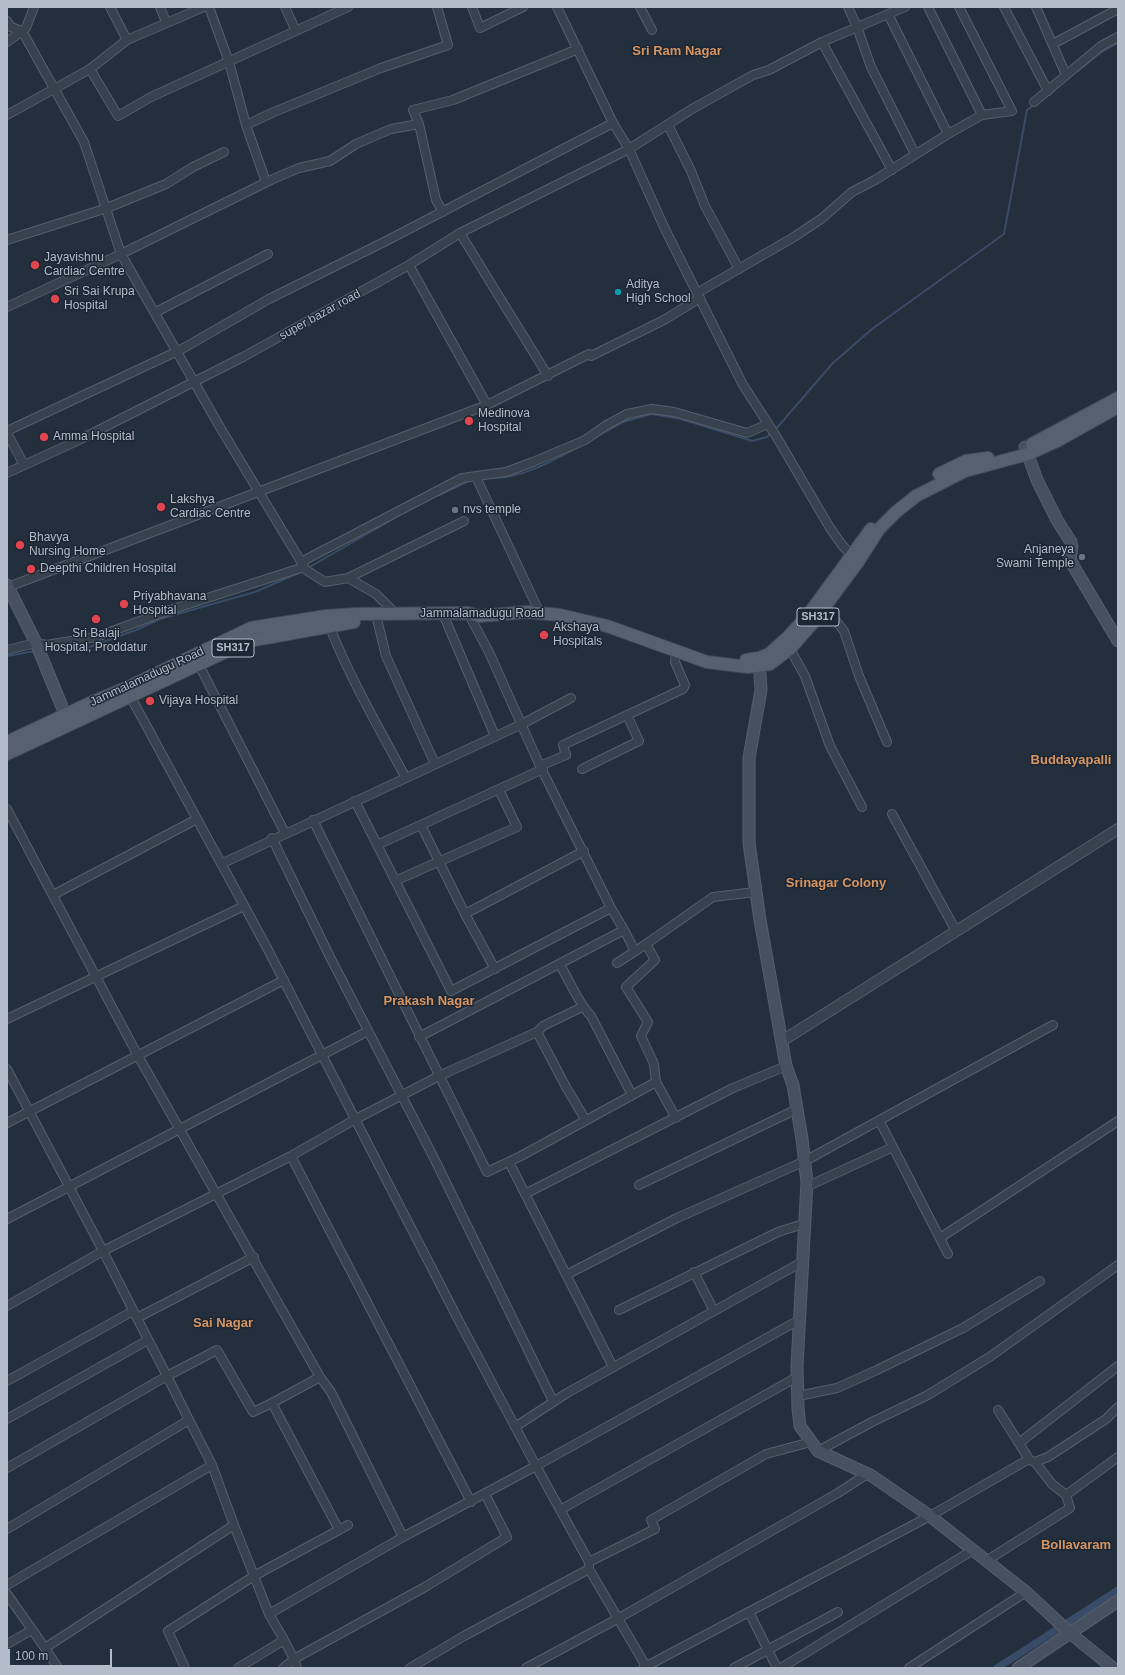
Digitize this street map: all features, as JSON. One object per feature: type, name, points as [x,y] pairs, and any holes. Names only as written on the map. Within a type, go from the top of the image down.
[{"type":"main road","points":[[1095,415],[1118,398]]},
{"type":"main road","points":[[472,615],[479,610],[537,607],[570,609],[602,617],[708,656],[758,662],[778,647],[813,616],[854,558],[878,518],[966,461],[1000,459],[1026,450],[1095,415],[1118,407]]},
{"type":"main road","points":[[1026,450],[1037,480],[1056,520],[1071,542],[1072,547],[1070,559],[1118,642]]},
{"type":"main road","name":"Jammalamadugu Road","points":[[7,742],[65,714],[128,692],[196,659],[251,628],[328,621],[356,614],[377,618],[397,615],[444,616],[527,612],[560,615],[607,626],[706,662],[736,666],[758,662],[770,664],[790,649],[813,616],[825,607],[854,558]]},
{"type":"main road","points":[[7,586],[36,643],[65,714]]},
{"type":"main road","name":"SH317","points":[[377,618],[444,616]]},
{"type":"main road","points":[[758,662],[760,690],[749,758],[749,843],[755,892],[786,1066],[793,1085],[805,1161],[806,1187],[803,1224],[797,1377],[800,1426],[814,1447],[867,1474],[930,1516],[1026,1592],[1070,1634],[1113,1668]]},
{"type":"main road","name":"SH317","points":[[7,754],[128,692]]},
{"type":"main road","points":[[1018,1668],[1118,1601]]},
{"type":"street","points":[[7,42],[26,28],[34,7]]},
{"type":"street","points":[[110,7],[127,40]]},
{"type":"street","points":[[160,7],[166,22]]},
{"type":"street","points":[[7,115],[90,68],[127,40],[204,7]]},
{"type":"street","points":[[209,7],[229,62],[246,125],[266,182]]},
{"type":"street","points":[[285,7],[296,31]]},
{"type":"street","points":[[90,68],[118,116],[151,97],[296,31],[331,10],[348,7]]},
{"type":"street","points":[[246,125],[381,68],[448,45],[437,7]]},
{"type":"street","points":[[472,7],[480,28],[523,7]]},
{"type":"street","points":[[557,7],[613,123],[629,149],[664,227],[743,385],[830,528],[842,546],[854,558]]},
{"type":"street","points":[[640,7],[652,30]]},
{"type":"street","points":[[848,7],[857,26],[871,67],[915,154]]},
{"type":"street","name":"super bazar road","points":[[7,473],[79,440],[243,357],[408,265],[460,233],[629,149],[668,124],[753,75],[769,70],[822,42],[857,26],[891,11],[905,7]]},
{"type":"street","points":[[928,7],[982,115]]},
{"type":"street","points":[[7,586],[488,405],[589,354],[591,356],[664,320],[739,269],[794,237],[821,219],[852,192],[892,170],[948,134],[982,115],[1012,111],[959,7]]},
{"type":"street","points":[[1004,7],[1048,91]]},
{"type":"street","points":[[1036,7],[1066,75]]},
{"type":"street","points":[[1053,44],[1118,9]]},
{"type":"street","points":[[891,11],[948,134]]},
{"type":"street","points":[[8,26],[22,31],[55,88],[84,142],[121,254],[196,381],[221,429],[303,565],[325,582],[348,578],[464,521]]},
{"type":"street","points":[[1034,102],[1101,46],[1118,37]]},
{"type":"street","points":[[822,42],[892,170]]},
{"type":"street","points":[[443,212],[436,200],[419,124],[413,110],[453,100],[578,48]]},
{"type":"street","points":[[24,465],[7,432],[177,351],[269,299],[443,212],[613,123]]},
{"type":"street","points":[[7,307],[121,254],[266,182],[299,168],[330,161],[356,144],[391,129],[419,124]]},
{"type":"street","points":[[668,124],[691,171],[705,206],[739,269]]},
{"type":"street","points":[[7,240],[107,208],[166,184],[193,167],[224,152]]},
{"type":"street","points":[[460,233],[548,376]]},
{"type":"street","points":[[156,312],[268,254]]},
{"type":"street","points":[[408,265],[488,405]]},
{"type":"street","points":[[7,650],[36,643],[46,645],[96,637],[303,565],[462,478],[506,472],[533,462],[584,440],[627,414],[652,409],[674,412],[747,434],[771,429]]},
{"type":"street","points":[[476,477],[537,607]]},
{"type":"street","points":[[348,578],[376,594],[397,615]]},
{"type":"street","points":[[825,607],[844,632],[859,676],[887,742]]},
{"type":"street","points":[[472,615],[542,768],[611,908],[635,951]]},
{"type":"street","points":[[444,616],[495,736]]},
{"type":"street","points":[[377,618],[386,656],[435,764]]},
{"type":"street","points":[[328,621],[373,719],[406,778]]},
{"type":"street","points":[[790,649],[805,676],[830,746],[862,807]]},
{"type":"street","points":[[377,845],[499,790],[542,768],[566,755],[563,745],[685,686],[675,662],[676,651]]},
{"type":"street","points":[[196,659],[285,833]]},
{"type":"street","points":[[128,692],[284,980],[354,1120],[515,1427],[589,1566],[646,1667],[1032,1461],[1048,1456],[1106,1419],[1118,1407]]},
{"type":"street","points":[[221,864],[272,838],[522,724],[571,698]]},
{"type":"street","points":[[582,768],[639,741],[627,715]]},
{"type":"street","points":[[395,881],[517,827],[499,790]]},
{"type":"street","points":[[355,801],[451,991],[611,908]]},
{"type":"street","points":[[7,809],[137,1054],[254,1257],[320,1377],[332,1392],[403,1538]]},
{"type":"street","points":[[892,814],[956,931]]},
{"type":"street","points":[[53,895],[196,819]]},
{"type":"street","points":[[313,820],[487,1172],[509,1162],[585,1119],[656,1082]]},
{"type":"street","points":[[421,825],[465,914],[495,969]]},
{"type":"street","points":[[782,1041],[1118,829]]},
{"type":"street","points":[[272,838],[554,1401]]},
{"type":"street","points":[[465,914],[584,851]]},
{"type":"street","points":[[617,963],[713,896],[755,892]]},
{"type":"street","points":[[7,1019],[244,906]]},
{"type":"street","points":[[419,1037],[560,965],[624,930]]},
{"type":"street","points":[[646,944],[655,960],[626,987],[648,1022],[641,1036],[654,1064],[656,1082],[676,1118]]},
{"type":"street","points":[[560,965],[577,994],[582,1007],[591,1016],[632,1095]]},
{"type":"street","points":[[7,1123],[137,1054],[284,980]]},
{"type":"street","points":[[7,1306],[103,1251],[217,1192],[291,1156],[354,1120],[402,1095],[439,1076],[537,1032],[543,1026],[582,1007]]},
{"type":"street","points":[[566,1275],[677,1218],[805,1161],[1053,1025]]},
{"type":"street","points":[[7,1219],[69,1185],[181,1130],[368,1031]]},
{"type":"street","points":[[537,1032],[585,1119]]},
{"type":"street","points":[[525,1194],[733,1088],[786,1066]]},
{"type":"street","points":[[7,1069],[69,1185],[212,1464],[254,1576],[270,1614],[294,1659],[297,1668]]},
{"type":"street","points":[[639,1185],[797,1109]]},
{"type":"street","points":[[879,1120],[948,1254]]},
{"type":"street","points":[[940,1238],[1118,1121]]},
{"type":"street","points":[[806,1187],[893,1147]]},
{"type":"street","points":[[291,1156],[470,1502]]},
{"type":"street","points":[[509,1162],[613,1367]]},
{"type":"street","points":[[619,1310],[778,1232],[803,1224]]},
{"type":"street","points":[[7,1381],[135,1315],[254,1257]]},
{"type":"street","points":[[515,1427],[554,1401],[613,1367],[802,1262]]},
{"type":"street","points":[[410,1668],[655,1529],[650,1520],[766,1454],[814,1447],[872,1422],[928,1395],[992,1356],[1118,1265]]},
{"type":"street","points":[[694,1272],[714,1311]]},
{"type":"street","points":[[798,1396],[837,1388],[877,1370],[963,1328],[1040,1281]]},
{"type":"street","points":[[270,1614],[403,1538],[799,1320]]},
{"type":"street","points":[[7,1420],[148,1340]]},
{"type":"street","points":[[7,1468],[167,1376],[217,1350],[253,1412],[320,1377]]},
{"type":"street","points":[[1019,1443],[1118,1366]]},
{"type":"street","points":[[560,1510],[797,1377]]},
{"type":"street","points":[[272,1403],[339,1530]]},
{"type":"street","points":[[986,1561],[1070,1508],[1066,1495],[1052,1484],[1032,1461],[998,1410]]},
{"type":"street","points":[[7,1529],[189,1420]]},
{"type":"street","points":[[1066,1495],[1118,1457]]},
{"type":"street","points":[[7,1585],[212,1464]]},
{"type":"street","points":[[526,1668],[619,1618],[838,1493],[867,1474]]},
{"type":"street","points":[[283,1668],[294,1659],[425,1586],[507,1538],[485,1494]]},
{"type":"street","points":[[185,1668],[168,1631],[254,1576],[348,1524]]},
{"type":"street","points":[[45,1648],[234,1525]]},
{"type":"street","points":[[781,1668],[973,1550]]},
{"type":"street","points":[[909,1668],[1026,1592]]},
{"type":"street","points":[[7,1594],[58,1668]]},
{"type":"street","points":[[749,1612],[777,1668]]},
{"type":"street","points":[[734,1668],[838,1612]]},
{"type":"street","points":[[7,1644],[32,1630]]},
{"type":"street","points":[[238,1668],[284,1640]]},
{"type":"waterway","points":[[1078,71],[1100,53],[1118,43]]},
{"type":"waterway","points":[[775,430],[833,363],[872,329],[1004,234],[1027,110],[1035,104]]},
{"type":"waterway","points":[[589,441],[623,422],[651,414],[681,419],[752,441],[767,437],[771,433]]},
{"type":"waterway","points":[[493,478],[527,472],[580,446]]},
{"type":"waterway","points":[[439,495],[469,481]]},
{"type":"waterway","points":[[308,568],[398,516]]},
{"type":"waterway","points":[[55,647],[84,649],[136,630],[160,619],[255,592],[303,571]]},
{"type":"waterway","points":[[7,656],[35,651]]},
{"type":"waterway","points":[[997,1668],[1118,1590]]},
{"type":"place","name":"Jayavishnu Cardiac Centre","points":[[35,265]]},
{"type":"place","name":"Aditya High School","points":[[618,292]]},
{"type":"place","name":"Sri Sai Krupa Hospital","points":[[55,299]]},
{"type":"place","name":"Medinova Hospital","points":[[469,421]]},
{"type":"place","name":"Amma Hospital","points":[[44,437]]},
{"type":"place","name":"Lakshya Cardiac Centre","points":[[161,507]]},
{"type":"place","name":"nvs temple","points":[[455,510]]},
{"type":"place","name":"Bhavya Nursing Home","points":[[20,545]]},
{"type":"place","name":"Anjaneya Swami Temple","points":[[1082,557]]},
{"type":"place","name":"Deepthi Children Hospital","points":[[31,569]]},
{"type":"place","name":"Priyabhavana Hospital","points":[[124,604]]},
{"type":"place","name":"Sri Balaji Hospital, Proddatur","points":[[96,619]]},
{"type":"place","name":"Akshaya Hospitals","points":[[544,635]]},
{"type":"place","name":"Vijaya Hospital","points":[[150,701]]},
{"type":"district","name":"Sri Ram Nagar","points":[[677,51]]},
{"type":"district","name":"Buddayapalli","points":[[1071,760]]},
{"type":"district","name":"Srinagar Colony","points":[[836,883]]},
{"type":"district","name":"Prakash Nagar","points":[[429,1001]]},
{"type":"district","name":"Sai Nagar","points":[[223,1323]]},
{"type":"district","name":"Bollavaram","points":[[1076,1545]]}]
